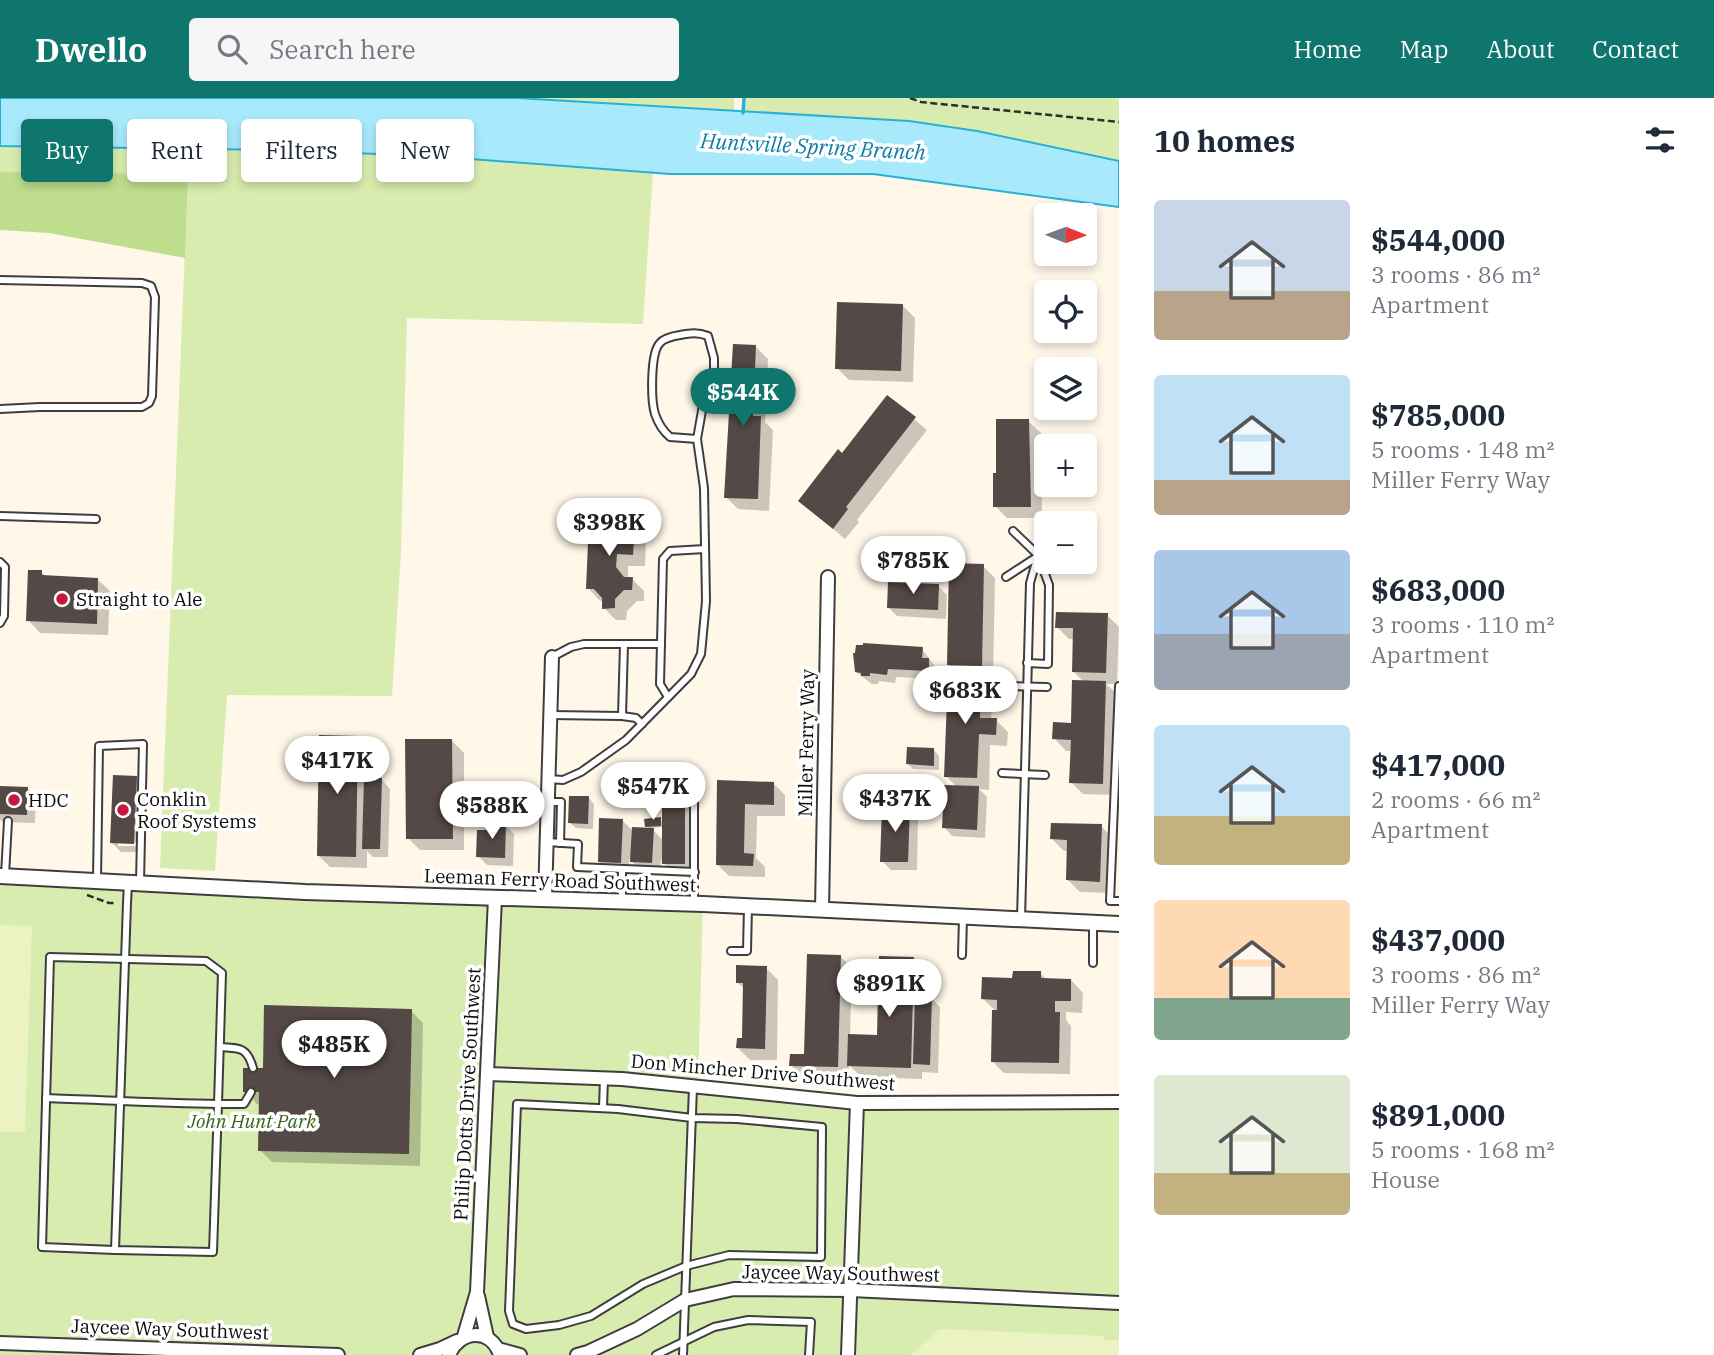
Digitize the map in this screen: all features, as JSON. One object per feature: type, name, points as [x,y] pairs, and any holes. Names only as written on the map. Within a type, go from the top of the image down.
[{"type":"street","name":"Miller Ferry Way","points":[[822,910],[828,577]]},
{"type":"street","points":[[545,899],[552,657]]},
{"type":"street","name":"Leeman Ferry Road Southwest","points":[[2,876],[304,892],[622,901],[1119,924]]},
{"type":"street","name":"Philip Dotts Drive Southwest","points":[[487,1337],[477,1292],[495,898]]},
{"type":"street","name":"Don Mincher Drive Southwest","points":[[487,1074],[604,1078],[857,1103],[1119,1102]]},
{"type":"street","points":[[848,1355],[857,1103]]},
{"type":"street","name":"Jaycee Way Southwest","points":[[577,1355],[637,1329],[685,1300],[734,1289],[851,1290],[1119,1303]]},
{"type":"street","name":"Philip Dotts Drive Southwest","points":[[449,1355],[461,1339],[477,1292]]},
{"type":"street","points":[[420,1355],[471,1334],[487,1337],[499,1352],[520,1355]]},
{"type":"street","name":"Jaycee Way Southwest","points":[[0,1343],[338,1355]]},
{"type":"lane","points":[[0,280],[142,283],[151,286],[155,297],[152,396],[149,403],[142,407],[40,407],[0,410]]},
{"type":"lane","points":[[548,779],[563,780],[581,772],[626,740],[691,674],[701,654],[705,634],[704,488],[697,439],[703,405],[715,376],[711,341],[708,336],[694,333],[660,342],[655,352],[652,396],[654,413],[670,437],[697,439]]},
{"type":"lane","points":[[0,516],[96,519]]},
{"type":"lane","points":[[1013,531],[1034,551]]},
{"type":"lane","points":[[668,697],[660,684],[663,559],[670,551],[705,549]]},
{"type":"lane","points":[[1006,577],[1034,558]]},
{"type":"lane","points":[[0,562],[5,567],[4,616],[0,623]]},
{"type":"lane","points":[[1021,919],[1027,663],[1030,583],[1034,569]]},
{"type":"lane","points":[[1027,663],[1048,664],[1049,585],[1045,574]]},
{"type":"lane","points":[[552,657],[571,647],[584,644],[661,644]]},
{"type":"lane","points":[[622,716],[624,644]]},
{"type":"lane","points":[[1004,686],[1047,687]]},
{"type":"lane","points":[[1119,686],[1110,901],[1119,901]]},
{"type":"lane","points":[[550,715],[622,716],[636,718],[642,724]]},
{"type":"lane","points":[[97,880],[99,746],[143,744],[134,882],[127,903],[115,1250]]},
{"type":"lane","points":[[1002,773],[1045,775]]},
{"type":"lane","points":[[694,799],[694,904]]},
{"type":"lane","points":[[547,802],[562,802],[560,843]]},
{"type":"lane","points":[[2,876],[8,821]]},
{"type":"lane","points":[[546,842],[578,844],[577,867],[695,872]]},
{"type":"lane","points":[[622,869],[622,901]]},
{"type":"lane","points":[[731,951],[747,951],[748,906]]},
{"type":"lane","points":[[962,954],[963,916]]},
{"type":"lane","points":[[1093,923],[1093,962]]},
{"type":"lane","points":[[50,957],[125,959],[206,961],[222,974],[213,1252],[41,1247],[50,957]]},
{"type":"lane","points":[[220,1047],[244,1051],[253,1068]]},
{"type":"lane","points":[[603,1108],[604,1078]]},
{"type":"lane","points":[[683,1355],[693,1087]]},
{"type":"lane","points":[[46,1098],[244,1104],[251,1092]]},
{"type":"lane","points":[[517,1104],[603,1108],[692,1118],[822,1127],[821,1257],[729,1255],[686,1266],[643,1284],[591,1316],[559,1325],[527,1329],[513,1324],[509,1311],[517,1104]]},
{"type":"lane","points":[[656,1355],[714,1327],[748,1320],[810,1322],[809,1355]]},
{"type":"path","points":[[910,98],[921,102],[1119,122]]},
{"type":"path","points":[[79,894],[109,903],[127,903]]},
{"type":"green space","points":[[517,98],[734,98],[734,111]]},
{"type":"green space","points":[[744,98],[1119,98],[1119,161],[977,131],[909,121],[744,112]]},
{"type":"green space","points":[[0,146],[21,146],[21,172],[0,172]]},
{"type":"green space","points":[[113,148],[127,148],[127,173],[113,173]]},
{"type":"green space","points":[[227,149],[241,150],[241,182],[362,182],[362,153],[376,154],[376,182],[474,182],[474,159],[653,172],[643,324],[407,318],[401,551],[392,696],[227,695],[215,871],[160,868],[188,182],[227,182]]},
{"type":"green space","points":[[0,172],[21,172],[21,182],[113,182],[113,173],[127,173],[127,182],[188,182],[185,258],[49,233],[0,230]]},
{"type":"green space","name":"John Hunt Park","points":[[0,877],[703,904],[698,1087],[857,1103],[1119,1102],[1119,1355],[0,1355]]},
{"type":"green space","points":[[0,925],[32,926],[25,1132],[0,1132]]},
{"type":"green space","points":[[939,1329],[1104,1336],[1104,1340],[1119,1340],[1119,1355],[911,1355]]},
{"type":"water","name":"Huntsville Spring Branch","points":[[0,98],[517,98],[909,121],[977,131],[1119,161],[1119,207],[873,174],[670,174],[474,159],[474,119],[376,119],[376,154],[362,153],[362,119],[241,119],[241,150],[227,149],[227,119],[127,119],[127,148],[113,148],[113,119],[21,119],[21,146],[0,146]]},
{"type":"building","points":[[837,302],[903,304],[901,371],[835,369]]},
{"type":"building","points":[[733,344],[756,345],[753,416],[761,416],[758,499],[724,498]]},
{"type":"building","points":[[887,395],[916,417],[846,507],[848,509],[833,529],[798,501],[838,449],[842,453]]},
{"type":"building","points":[[996,419],[1029,419],[1031,507],[993,507]]},
{"type":"building","points":[[589,519],[635,520],[633,555],[617,554],[616,567],[624,577],[633,577],[632,590],[624,590],[615,599],[615,608],[602,609],[602,598],[594,589],[586,589]]},
{"type":"building","points":[[949,563],[984,564],[982,666],[947,665]]},
{"type":"building","name":"Straight to Ale","points":[[28,570],[42,570],[42,575],[98,578],[97,624],[26,621]]},
{"type":"building","points":[[888,582],[939,584],[938,610],[887,608]]},
{"type":"building","points":[[1056,612],[1108,613],[1106,673],[1072,672],[1073,628],[1055,628]]},
{"type":"building","points":[[863,643],[923,647],[922,658],[929,658],[929,671],[888,669],[887,675],[870,673],[870,676],[861,676],[861,673],[855,672],[853,653],[856,645]]},
{"type":"building","points":[[948,673],[981,674],[980,718],[997,718],[996,735],[979,734],[977,778],[944,777]]},
{"type":"building","points":[[1072,680],[1106,681],[1103,784],[1069,783],[1071,740],[1052,739],[1053,722],[1071,723]]},
{"type":"building","points":[[319,735],[358,736],[356,857],[317,856]]},
{"type":"building","points":[[405,739],[452,739],[453,839],[406,839]]},
{"type":"building","points":[[907,747],[934,748],[934,766],[906,764]]},
{"type":"building","name":"Conklin Roof Systems","points":[[113,775],[137,776],[134,844],[110,843]]},
{"type":"building","points":[[364,778],[382,778],[380,849],[362,849]]},
{"type":"building","points":[[717,780],[774,782],[774,805],[745,804],[744,853],[754,854],[753,866],[716,865]]},
{"type":"building","points":[[944,785],[979,786],[977,830],[942,828]]},
{"type":"building","name":"HDC","points":[[0,786],[28,787],[27,815],[0,814]]},
{"type":"building","points":[[662,794],[685,794],[685,864],[662,864]]},
{"type":"building","points":[[569,796],[589,796],[588,824],[568,823]]},
{"type":"building","points":[[882,806],[910,807],[908,862],[880,862]]},
{"type":"building","points":[[661,817],[661,826],[645,827],[644,819]]},
{"type":"building","points":[[599,818],[623,819],[621,863],[598,862]]},
{"type":"building","points":[[486,823],[506,823],[505,858],[476,857],[477,830],[486,830]]},
{"type":"building","points":[[1051,823],[1102,824],[1100,882],[1066,880],[1067,840],[1050,839]]},
{"type":"building","points":[[632,827],[654,828],[652,863],[630,862]]},
{"type":"building","points":[[807,954],[841,955],[838,1067],[789,1066],[790,1054],[804,1054]]},
{"type":"building","points":[[879,956],[914,957],[911,1068],[847,1066],[848,1034],[877,1035]]},
{"type":"building","points":[[736,965],[767,966],[765,1049],[736,1048],[737,1038],[742,1038],[743,983],[736,983]]},
{"type":"building","points":[[1013,971],[1041,971],[1041,978],[1071,979],[1071,1001],[1055,1001],[1055,1012],[1060,1012],[1059,1063],[991,1062],[992,1010],[997,1010],[997,1000],[981,999],[982,977],[1012,978]]},
{"type":"building","points":[[915,996],[932,996],[930,1065],[913,1064]]},
{"type":"building","points":[[264,1005],[412,1009],[409,1154],[258,1151],[259,1092],[243,1092],[243,1068],[263,1068]]},
{"type":"waterway","points":[[743,113],[744,98]]},
{"type":"place","name":"Straight to Ale","points":[[62,599]]},
{"type":"place","name":"HDC","points":[[14,800]]},
{"type":"place","name":"Conklin Roof Systems","points":[[123,810]]}]
